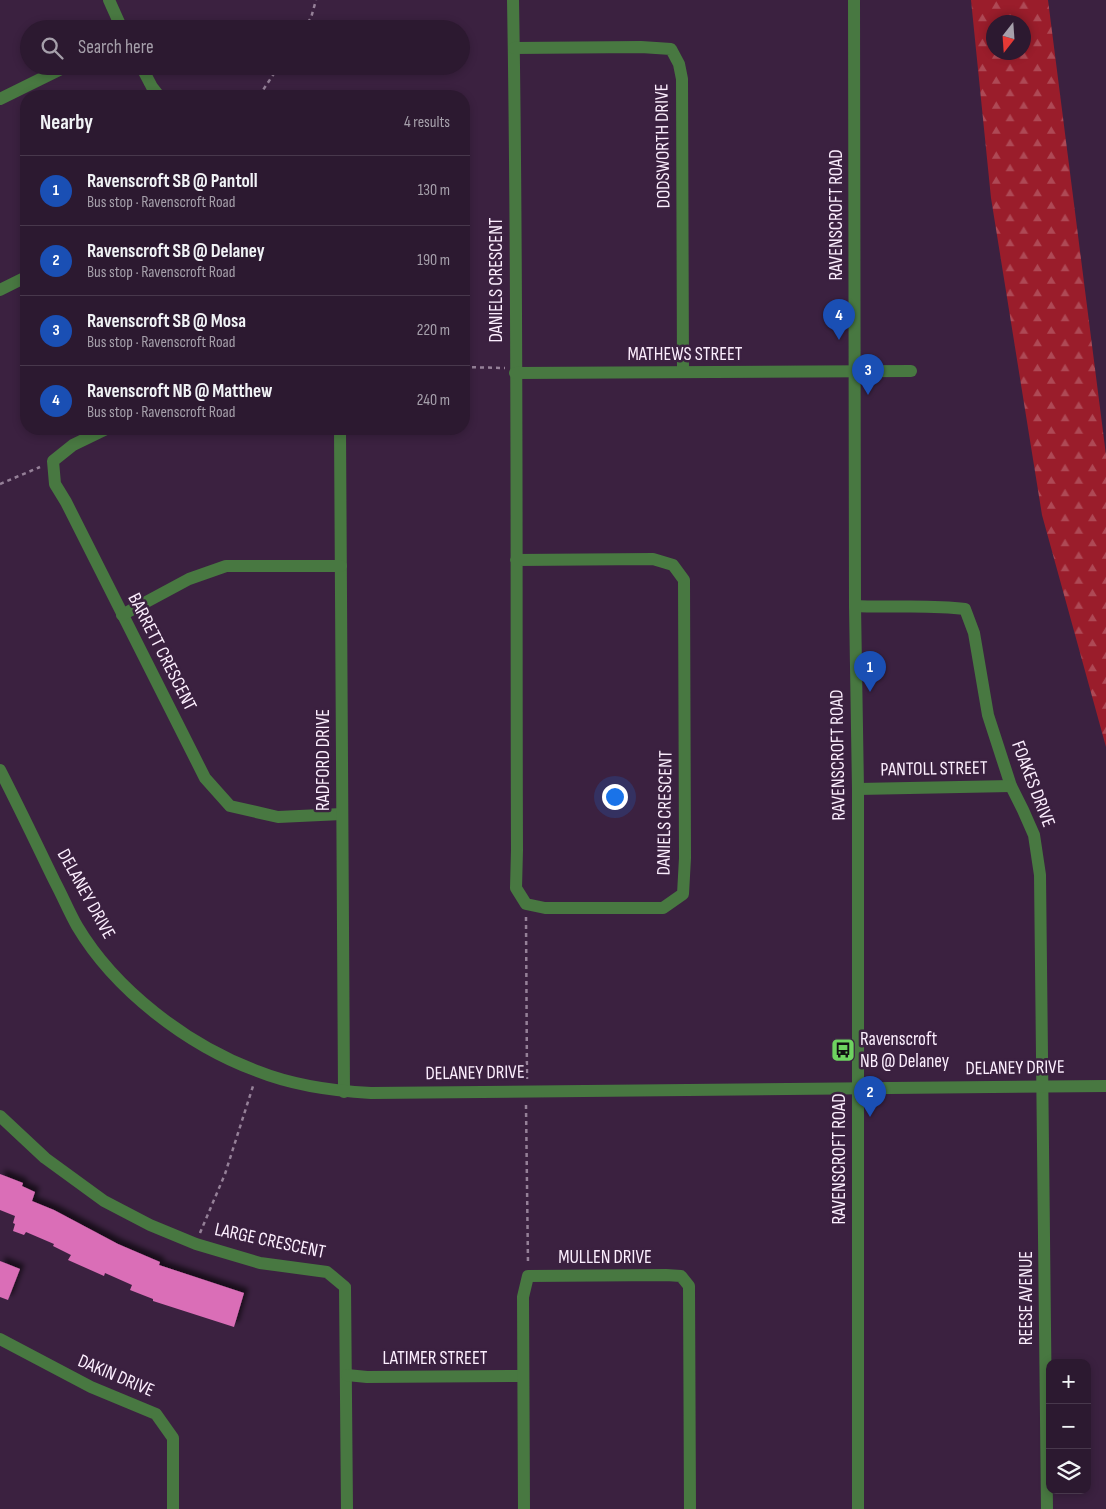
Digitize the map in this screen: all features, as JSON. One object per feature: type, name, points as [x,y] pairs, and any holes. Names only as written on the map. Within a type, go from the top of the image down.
[{"type":"street","points":[[109,0],[118,20]]},
{"type":"street","name":"DANIELS CRESCENT","points":[[513,0],[516,373],[516,560],[517,850],[516,888],[526,904],[545,908],[663,908],[683,894],[685,858],[684,580],[673,565],[653,559],[516,560]]},
{"type":"street","name":"RAVENSCROFT ROAD","points":[[854,0],[855,606],[858,789],[858,1509]]},
{"type":"street","name":"DODSWORTH DRIVE","points":[[514,48],[641,47],[671,49],[679,64],[682,79],[683,372]]},
{"type":"street","points":[[0,99],[49,75]]},
{"type":"street","points":[[146,75],[154,90]]},
{"type":"street","points":[[0,290],[20,280]]},
{"type":"street","name":"MATHEWS STREET","points":[[516,373],[911,371]]},
{"type":"street","points":[[53,461],[73,445],[94,435]]},
{"type":"street","name":"RADFORD DRIVE","points":[[340,435],[344,1092]]},
{"type":"street","name":"BARRETT CRESCENT","points":[[53,461],[54,484],[66,502],[204,778],[230,806],[278,817],[342,814]]},
{"type":"street","points":[[122,614],[189,579],[226,566],[341,566]]},
{"type":"street","name":"FOAKES DRIVE","points":[[855,606],[880,608],[941,606],[965,609],[974,633],[988,715],[1010,786],[1034,835],[1040,875],[1043,1086]]},
{"type":"street","name":"DELANEY DRIVE","points":[[1,774],[78,927],[112,974],[165,1021],[187,1036],[222,1056],[257,1072],[344,1092],[371,1094],[1106,1086]]},
{"type":"street","name":"PANTOLL STREET","points":[[858,789],[1010,786]]},
{"type":"street","name":"REESE AVENUE","points":[[1043,1086],[1047,1509]]},
{"type":"street","name":"LARGE CRESCENT","points":[[0,1116],[45,1158],[104,1201],[150,1225],[196,1244],[260,1263],[327,1272],[345,1287],[347,1509]]},
{"type":"street","name":"MULLEN DRIVE","points":[[524,1509],[523,1297],[528,1276],[681,1276],[689,1286],[690,1509]]},
{"type":"street","name":"DAKIN DRIVE","points":[[0,1339],[91,1387],[156,1414],[173,1438],[173,1509]]},
{"type":"street","name":"LATIMER STREET","points":[[347,1376],[523,1376]]},
{"type":"path","points":[[309,20],[316,0]]},
{"type":"path","points":[[263,90],[273,75]]},
{"type":"path","points":[[470,367],[503,367],[516,373]]},
{"type":"path","points":[[0,484],[53,461]]},
{"type":"path","points":[[196,1244],[225,1174],[257,1072]]},
{"type":"green space","points":[[971,0],[1048,0],[1106,455],[1106,747],[1042,515],[991,198]]},
{"type":"building","points":[[0,1174],[23,1183],[22,1186],[35,1192],[32,1201],[54,1210],[118,1244],[160,1262],[159,1265],[244,1293],[234,1327],[153,1301],[153,1299],[130,1290],[132,1285],[105,1273],[104,1276],[68,1260],[71,1255],[53,1246],[54,1244],[26,1232],[24,1235],[13,1231],[15,1216],[0,1210]]},
{"type":"building","points":[[0,1261],[20,1269],[8,1300],[0,1297]]},
{"type":"place","name":"Ravenscroft NB @ Matthew","points":[[839,340]]},
{"type":"place","name":"Ravenscroft SB @ Mosa","points":[[868,395]]},
{"type":"place","name":"Ravenscroft SB @ Pantoll","points":[[870,692]]},
{"type":"place","name":"Ravenscroft NB @ Delaney","points":[[843,1050]]},
{"type":"place","name":"Ravenscroft SB @ Delaney","points":[[870,1117]]}]
